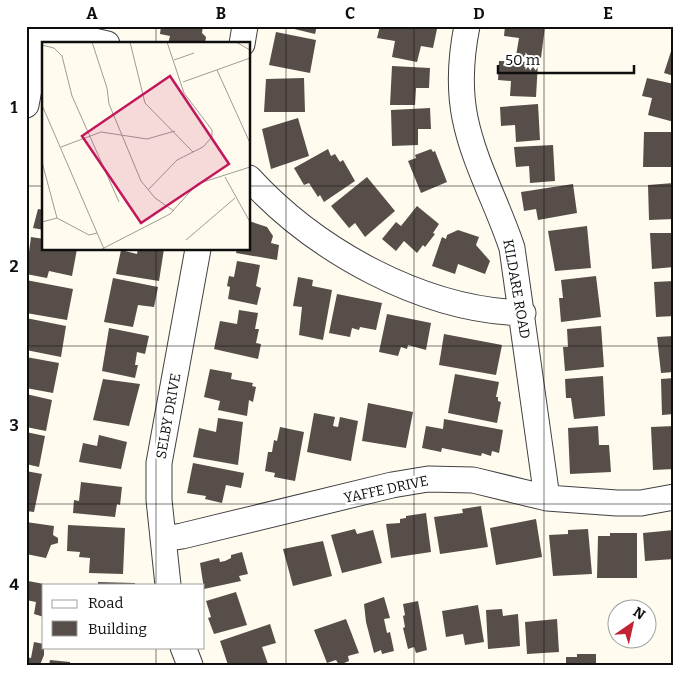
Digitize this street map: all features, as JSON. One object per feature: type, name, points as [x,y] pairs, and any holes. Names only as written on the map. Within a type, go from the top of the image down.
[{"type":"street","points":[[242,42],[245,26]]},
{"type":"street","name":"KILDARE ROAD","points":[[467,26],[463,53],[462,94],[465,119],[477,158],[500,213],[512,248],[523,313],[547,498]]},
{"type":"street","points":[[26,105],[37,27],[99,42]]},
{"type":"street","points":[[250,179],[307,230],[343,256],[426,293],[478,308],[523,313]]},
{"type":"street","name":"SELBY DRIVE","points":[[168,584],[159,500],[159,464],[198,250]]},
{"type":"street","name":"YAFFE DRIVE","points":[[162,539],[182,536],[428,478],[473,480],[547,498],[641,503],[674,497]]},
{"type":"street","points":[[183,648],[190,665]]},
{"type":"building","points":[[161,26],[203,26],[202,33],[206,37],[205,42],[168,42],[170,36],[160,34]]},
{"type":"building","points":[[282,26],[317,26],[315,34]]},
{"type":"building","points":[[380,26],[423,26],[437,29],[433,48],[421,46],[417,62],[392,57],[395,41],[377,38]]},
{"type":"building","points":[[505,26],[545,26],[541,58],[516,56],[519,38],[504,36]]},
{"type":"building","points":[[276,32],[316,40],[310,73],[269,65]]},
{"type":"building","points":[[674,42],[674,76],[664,73]]},
{"type":"building","points":[[499,61],[538,62],[536,97],[510,96],[511,81],[498,80]]},
{"type":"building","points":[[392,66],[430,68],[429,88],[416,88],[415,105],[390,105]]},
{"type":"building","points":[[304,78],[305,112],[264,112],[266,79]]},
{"type":"building","points":[[647,78],[674,84],[674,122],[648,115],[652,98],[642,96]]},
{"type":"building","points":[[538,104],[540,140],[516,142],[515,125],[501,126],[500,107]]},
{"type":"building","points":[[430,108],[431,129],[418,129],[418,145],[392,146],[391,110]]},
{"type":"building","points":[[298,118],[309,156],[271,169],[262,129]]},
{"type":"building","points":[[644,132],[674,132],[674,167],[643,167]]},
{"type":"building","points":[[553,145],[555,181],[530,183],[529,166],[516,167],[514,147]]},
{"type":"building","points":[[328,149],[331,156],[335,154],[340,162],[343,160],[355,181],[324,202],[320,195],[318,197],[309,183],[304,185],[294,168]]},
{"type":"building","points":[[431,149],[433,152],[435,151],[447,182],[421,193],[408,161],[416,158],[415,155]]},
{"type":"building","points":[[367,177],[395,211],[365,237],[355,223],[349,228],[331,206]]},
{"type":"building","points":[[674,183],[674,219],[649,220],[648,185]]},
{"type":"building","points":[[573,184],[577,213],[538,220],[536,209],[524,211],[521,192]]},
{"type":"building","points":[[417,206],[439,224],[433,233],[435,234],[425,247],[423,245],[417,253],[404,241],[396,251],[382,239],[396,222],[401,226]]},
{"type":"building","points":[[38,209],[42,210],[42,230],[33,228]]},
{"type":"building","points":[[250,221],[267,227],[273,236],[271,243],[279,245],[277,260],[236,253],[237,250],[250,250]]},
{"type":"building","points":[[587,226],[591,268],[555,271],[548,231]]},
{"type":"building","points":[[458,230],[479,237],[476,245],[490,261],[485,274],[458,264],[455,274],[432,266],[442,237],[446,239],[447,235]]},
{"type":"building","points":[[650,233],[674,233],[674,267],[652,269]]},
{"type":"building","points":[[31,237],[42,239],[42,250],[77,250],[72,276],[49,271],[47,278],[26,274]]},
{"type":"building","points":[[121,250],[137,254],[138,250],[164,250],[159,281],[116,274]]},
{"type":"building","points":[[237,261],[260,265],[256,286],[261,288],[257,305],[228,299],[230,287],[227,286],[229,276],[234,277]]},
{"type":"building","points":[[596,276],[601,317],[561,322],[559,298],[563,298],[561,280]]},
{"type":"building","points":[[298,277],[313,280],[312,286],[332,290],[323,340],[299,335],[302,307],[293,306]]},
{"type":"building","points":[[113,278],[158,287],[154,307],[138,305],[133,327],[104,322]]},
{"type":"building","points":[[26,280],[73,289],[67,320],[26,313]]},
{"type":"building","points":[[674,281],[674,316],[656,317],[654,282]]},
{"type":"building","points":[[337,294],[382,303],[376,330],[360,327],[359,330],[352,328],[350,337],[329,333]]},
{"type":"building","points":[[239,310],[258,313],[255,329],[259,329],[256,343],[261,344],[258,359],[214,349],[220,321],[237,324]]},
{"type":"building","points":[[387,314],[431,323],[426,350],[408,345],[407,349],[401,347],[398,356],[379,352]]},
{"type":"building","points":[[26,318],[66,326],[61,357],[26,350]]},
{"type":"building","points":[[601,326],[604,367],[565,371],[563,347],[568,347],[567,329]]},
{"type":"building","points":[[109,328],[149,336],[145,354],[137,352],[135,365],[138,365],[135,378],[102,371]]},
{"type":"building","points":[[444,334],[502,345],[496,375],[439,365]]},
{"type":"building","points":[[674,336],[674,372],[661,373],[657,337]]},
{"type":"building","points":[[26,357],[59,363],[53,393],[26,388]]},
{"type":"building","points":[[210,369],[232,373],[231,379],[253,383],[252,386],[256,387],[253,402],[249,400],[247,416],[218,410],[220,401],[204,397]]},
{"type":"building","points":[[455,374],[499,382],[496,397],[501,402],[497,423],[448,413]]},
{"type":"building","points":[[603,376],[605,416],[574,419],[571,398],[566,398],[565,379]]},
{"type":"building","points":[[674,378],[674,414],[662,415],[661,379]]},
{"type":"building","points":[[103,379],[140,384],[129,426],[93,420]]},
{"type":"building","points":[[26,394],[52,400],[46,431],[26,427]]},
{"type":"building","points":[[368,403],[413,412],[406,448],[362,441]]},
{"type":"building","points":[[314,413],[335,417],[333,426],[338,427],[340,417],[358,421],[351,461],[307,452]]},
{"type":"building","points":[[218,418],[243,422],[238,465],[193,457],[199,428],[216,432]]},
{"type":"building","points":[[444,419],[503,430],[499,453],[492,451],[491,456],[482,453],[481,456],[442,448],[441,452],[422,448],[426,426],[443,429]]},
{"type":"building","points":[[598,426],[599,445],[609,445],[611,472],[570,474],[568,428]]},
{"type":"building","points":[[674,426],[674,469],[653,470],[651,427]]},
{"type":"building","points":[[280,427],[304,432],[295,481],[274,477],[275,473],[265,471],[268,452],[272,452],[274,440],[277,441]]},
{"type":"building","points":[[26,432],[45,436],[39,467],[26,464]]},
{"type":"building","points":[[99,435],[127,442],[121,469],[79,462],[83,443],[97,446]]},
{"type":"building","points":[[193,463],[244,473],[241,488],[226,485],[222,503],[205,499],[206,496],[187,493]]},
{"type":"building","points":[[26,471],[42,474],[34,512],[26,511]]},
{"type":"building","points":[[81,482],[122,487],[120,505],[117,504],[115,517],[73,513],[74,500],[79,501]]},
{"type":"building","points":[[481,506],[488,547],[440,554],[434,517],[463,513],[462,509]]},
{"type":"building","points":[[426,513],[431,552],[391,558],[386,524],[400,523],[400,519],[406,518],[406,516]]},
{"type":"building","points":[[536,519],[542,557],[496,565],[490,528]]},
{"type":"building","points":[[26,522],[54,526],[53,535],[58,538],[58,543],[51,545],[46,558],[26,554]]},
{"type":"building","points":[[68,525],[125,528],[123,574],[89,573],[90,558],[79,557],[80,552],[67,551]]},
{"type":"building","points":[[355,529],[357,534],[373,530],[382,563],[342,573],[331,535]]},
{"type":"building","points":[[588,529],[592,574],[553,576],[549,535],[568,534],[568,530]]},
{"type":"building","points":[[674,530],[674,559],[645,561],[643,533]]},
{"type":"building","points":[[610,533],[637,533],[637,578],[597,578],[598,536],[610,536]]},
{"type":"building","points":[[323,541],[332,576],[293,586],[283,549]]},
{"type":"building","points":[[242,552],[248,574],[239,576],[241,581],[205,589],[200,563],[219,558],[220,562],[225,561],[231,558],[231,555]]},
{"type":"building","points":[[28,581],[44,584],[42,584],[42,616],[34,614],[36,602],[26,600]]},
{"type":"building","points":[[98,582],[135,583],[135,584],[98,584]]},
{"type":"building","points":[[236,592],[247,625],[214,634],[208,618],[211,617],[206,601]]},
{"type":"building","points":[[384,597],[390,618],[384,619],[387,633],[390,632],[394,651],[382,654],[381,650],[374,653],[366,622],[364,604]]},
{"type":"building","points":[[418,601],[427,650],[416,653],[414,647],[408,649],[403,628],[405,627],[403,616],[405,615],[403,604]]},
{"type":"building","points":[[478,605],[484,642],[465,645],[463,634],[446,637],[442,611]]},
{"type":"building","points":[[502,609],[503,616],[518,614],[520,646],[488,649],[486,610]]},
{"type":"building","points":[[346,619],[359,653],[348,656],[349,661],[339,665],[336,660],[327,663],[314,630]]},
{"type":"building","points":[[557,619],[559,652],[527,654],[525,622]]},
{"type":"building","points":[[270,624],[276,643],[262,647],[268,664],[228,665],[220,641]]},
{"type":"building","points":[[34,642],[42,644],[44,655],[40,665],[26,665],[26,657],[31,658]]},
{"type":"building","points":[[577,654],[596,654],[596,665],[566,665],[566,657],[577,657]]},
{"type":"building","points":[[50,660],[70,662],[70,665],[49,665]]}]
